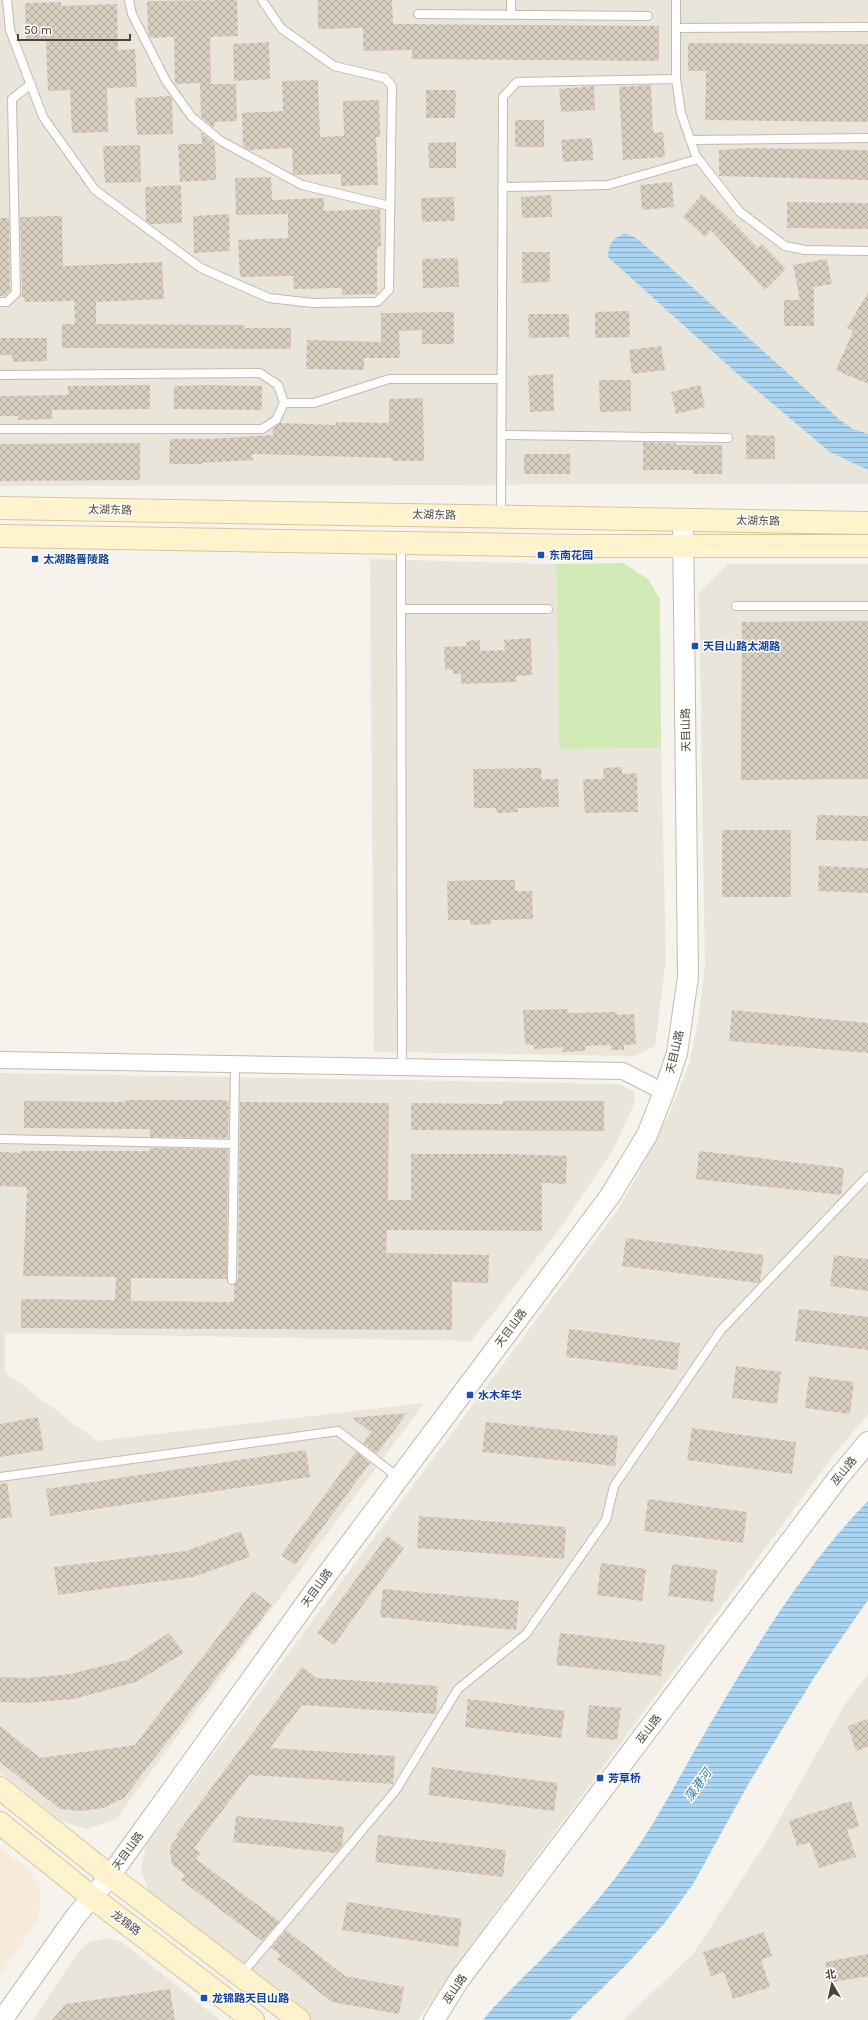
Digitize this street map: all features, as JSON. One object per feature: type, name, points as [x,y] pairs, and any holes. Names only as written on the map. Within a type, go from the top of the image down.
[{"type":"main road","name":"太湖东路","points":[[0,508],[868,523]]},
{"type":"main road","points":[[0,536],[401,544],[683,547],[868,546]]},
{"type":"main road","points":[[0,1788],[110,1876],[299,2020]]},
{"type":"main road","name":"龙锦路","points":[[0,1823],[93,1898],[253,2020]]},
{"type":"street","name":"天目山路","points":[[2,2020],[76,1916],[93,1898],[110,1876],[316,1589],[610,1196],[647,1135],[677,1053],[688,977],[683,519]]},
{"type":"street","points":[[0,1060],[623,1070],[664,1092]]},
{"type":"street","name":"巫山路","points":[[434,2020],[459,1980],[833,1484],[865,1451]]},
{"type":"lane","points":[[7,0],[10,30],[43,117],[95,190],[201,268],[269,298],[313,303],[377,302],[389,290],[392,86],[385,78],[334,66],[281,28],[262,0]]},
{"type":"lane","points":[[129,0],[132,14],[166,81],[192,118],[221,141],[302,185],[390,206]]},
{"type":"lane","points":[[511,0],[511,15]]},
{"type":"lane","points":[[676,0],[676,79],[681,113],[698,159],[740,212],[785,246],[805,250],[868,251]]},
{"type":"lane","points":[[418,14],[648,16]]},
{"type":"lane","points":[[676,28],[868,27]]},
{"type":"lane","points":[[501,516],[503,97],[517,82],[676,79]]},
{"type":"lane","points":[[0,302],[7,302],[16,292],[12,99],[31,84]]},
{"type":"lane","points":[[690,140],[868,138]]},
{"type":"lane","points":[[502,187],[608,185],[698,159]]},
{"type":"lane","points":[[0,375],[260,373],[278,385],[284,403],[276,420],[262,429],[0,429]]},
{"type":"lane","points":[[284,403],[314,403],[389,378],[502,378]]},
{"type":"lane","points":[[501,435],[728,438]]},
{"type":"lane","points":[[401,544],[402,1067]]},
{"type":"lane","points":[[736,606],[868,606]]},
{"type":"lane","points":[[401,609],[548,609]]},
{"type":"lane","points":[[232,1280],[235,1064]]},
{"type":"lane","points":[[0,1139],[234,1144]]},
{"type":"lane","points":[[240,1975],[396,1790],[458,1689],[526,1634],[606,1520],[614,1486],[721,1330],[868,1176]]},
{"type":"lane","points":[[0,1477],[338,1431],[399,1478]]},
{"type":"shaded area","points":[[0,0],[868,0],[868,484],[0,486]]},
{"type":"shaded area","points":[[370,559],[556,564],[559,749],[661,748],[666,959],[655,1046],[635,1056],[374,1052]]},
{"type":"shaded area","points":[[728,564],[868,564],[868,1414],[834,1455],[497,1910],[418,2020],[307,2020],[150,1894],[141,1871],[146,1845],[617,1211],[644,1163],[672,1108],[690,1061],[699,1015],[705,966],[699,593]]},
{"type":"shaded area","points":[[0,1073],[619,1084],[633,1091],[635,1102],[613,1150],[558,1231],[471,1341],[5,1333],[5,1372],[97,1441],[424,1403],[116,1819],[87,1829],[63,1822],[0,1772]]},
{"type":"shaded area","points":[[868,1674],[868,2020],[623,2020],[693,1954],[767,1841],[845,1704]]},
{"type":"shaded area","points":[[0,1848],[29,1870],[40,1889],[39,1917],[0,1975]]},
{"type":"shaded area","points":[[106,1938],[122,1942],[220,2020],[33,2020],[79,1951],[90,1942]]},
{"type":"green space","points":[[623,563],[648,579],[660,599],[661,748],[559,749],[556,564]]},
{"type":"water","points":[[625,233],[636,238],[662,260],[841,421],[853,429],[868,434],[868,470],[830,452],[741,377],[608,257],[609,248],[612,242],[617,237]]},
{"type":"water","name":"藻港河","points":[[868,1501],[868,1600],[815,1676],[749,1783],[693,1884],[664,1924],[624,1967],[569,2020],[483,2020],[597,1901],[628,1861],[654,1822],[731,1688],[772,1622],[817,1559]]},
{"type":"building","points":[[237,0],[238,36],[210,37],[211,84],[236,84],[237,121],[214,122],[214,128],[201,117],[200,83],[175,84],[174,37],[150,38],[148,33],[147,1]]},
{"type":"building","points":[[318,0],[392,0],[393,24],[659,26],[659,61],[412,59],[412,50],[363,51],[363,28],[318,29]]},
{"type":"building","points":[[61,2],[61,6],[117,4],[118,50],[135,49],[137,87],[107,88],[108,132],[72,133],[70,90],[48,91],[46,40],[26,41],[25,3]]},
{"type":"building","points":[[269,42],[270,79],[234,81],[233,44]]},
{"type":"building","points":[[688,43],[868,44],[868,122],[705,120],[706,71],[688,71]]},
{"type":"building","points":[[318,80],[320,137],[344,136],[343,101],[379,100],[380,137],[376,137],[378,185],[341,186],[341,174],[296,175],[293,174],[292,148],[248,150],[243,146],[242,113],[283,111],[282,81]]},
{"type":"building","points":[[651,85],[653,133],[663,132],[665,157],[623,160],[619,87]]},
{"type":"building","points":[[594,86],[595,110],[561,112],[559,89]]},
{"type":"building","points":[[426,90],[456,90],[455,118],[426,118]]},
{"type":"building","points":[[170,96],[172,99],[173,134],[137,135],[135,98]]},
{"type":"building","points":[[515,120],[544,120],[544,147],[515,147]]},
{"type":"building","points":[[201,132],[215,143],[216,180],[180,182],[178,144],[202,144]]},
{"type":"building","points":[[592,138],[593,160],[563,162],[561,140]]},
{"type":"building","points":[[456,142],[456,168],[429,168],[428,143]]},
{"type":"building","points":[[140,145],[141,182],[105,183],[103,146]]},
{"type":"building","points":[[750,148],[868,150],[868,180],[719,176],[719,150]]},
{"type":"building","points":[[271,177],[272,200],[324,198],[324,211],[380,209],[381,246],[377,247],[377,294],[342,295],[342,288],[294,289],[293,276],[240,277],[238,240],[288,238],[288,214],[236,215],[235,178]]},
{"type":"building","points":[[672,182],[674,207],[642,210],[640,185]]},
{"type":"building","points":[[181,185],[182,223],[150,224],[146,221],[145,187]]},
{"type":"building","points":[[702,194],[734,223],[758,248],[762,244],[786,269],[765,290],[711,230],[705,237],[683,217]]},
{"type":"building","points":[[551,195],[552,217],[522,218],[521,197]]},
{"type":"building","points":[[454,197],[455,221],[422,222],[421,198]]},
{"type":"building","points":[[787,202],[868,203],[868,229],[787,228]]},
{"type":"building","points":[[229,214],[230,251],[194,253],[193,216]]},
{"type":"building","points":[[62,216],[63,266],[162,262],[164,299],[96,302],[96,324],[244,325],[244,328],[291,328],[291,349],[62,348],[62,324],[75,324],[74,301],[24,302],[24,297],[20,297],[22,293],[20,217]]},
{"type":"building","points":[[0,218],[9,218],[10,291],[5,296],[0,296]]},
{"type":"building","points":[[522,252],[550,252],[550,282],[522,283]]},
{"type":"building","points":[[458,258],[459,287],[423,288],[422,259]]},
{"type":"building","points":[[827,259],[832,284],[814,287],[814,326],[784,326],[784,300],[800,300],[793,265]]},
{"type":"building","points":[[868,292],[868,384],[836,370],[853,331],[847,328]]},
{"type":"building","points":[[629,311],[630,337],[595,338],[595,312]]},
{"type":"building","points":[[454,312],[454,344],[422,344],[422,330],[399,331],[400,358],[364,358],[364,370],[306,369],[307,340],[381,342],[381,313]]},
{"type":"building","points":[[528,314],[569,314],[569,337],[529,338]]},
{"type":"building","points":[[0,338],[47,338],[47,361],[13,362],[12,355],[0,355]]},
{"type":"building","points":[[661,346],[665,370],[632,374],[629,350]]},
{"type":"building","points":[[553,374],[554,411],[530,412],[528,376]]},
{"type":"building","points":[[599,380],[631,380],[631,411],[600,412]]},
{"type":"building","points":[[150,385],[150,409],[52,410],[52,419],[18,420],[18,416],[0,416],[0,396],[68,395],[68,386]]},
{"type":"building","points":[[700,385],[705,407],[676,414],[671,392]]},
{"type":"building","points":[[174,386],[262,386],[262,410],[174,409]]},
{"type":"building","points":[[423,398],[424,461],[392,461],[392,458],[252,454],[253,460],[202,464],[169,464],[170,439],[210,439],[273,435],[273,429],[280,423],[336,425],[336,422],[389,423],[389,399]]},
{"type":"building","points":[[746,435],[775,436],[775,459],[746,459]]},
{"type":"building","points":[[643,442],[676,443],[676,445],[722,445],[722,474],[693,474],[693,470],[643,470]]},
{"type":"building","points":[[140,443],[140,480],[0,481],[0,444]]},
{"type":"building","points":[[524,454],[570,454],[570,474],[524,474]]},
{"type":"building","points":[[868,621],[868,779],[741,780],[742,622]]},
{"type":"building","points":[[531,638],[532,675],[516,676],[517,682],[461,684],[461,674],[453,674],[452,669],[445,670],[444,647],[467,646],[466,641],[480,640],[480,651],[505,650],[504,640]]},
{"type":"building","points":[[622,767],[622,774],[637,773],[638,812],[585,813],[583,779],[604,779],[603,768]]},
{"type":"building","points":[[541,768],[542,779],[558,779],[559,807],[518,808],[518,812],[497,813],[496,808],[474,808],[473,769]]},
{"type":"building","points":[[817,815],[868,816],[868,841],[816,840]]},
{"type":"building","points":[[722,830],[791,830],[791,897],[722,897]]},
{"type":"building","points":[[819,866],[868,868],[868,893],[818,891]]},
{"type":"building","points":[[515,880],[515,891],[532,891],[533,919],[491,920],[491,924],[470,925],[470,920],[448,920],[447,881]]},
{"type":"building","points":[[567,1009],[568,1013],[616,1012],[617,1015],[634,1014],[636,1044],[624,1045],[624,1050],[611,1050],[611,1045],[585,1046],[585,1051],[563,1052],[562,1047],[534,1049],[534,1045],[525,1045],[523,1010]]},
{"type":"building","points":[[732,1010],[868,1023],[868,1053],[729,1041]]},
{"type":"building","points":[[125,1100],[226,1100],[229,1102],[228,1138],[150,1137],[150,1129],[24,1128],[24,1101],[125,1102]]},
{"type":"building","points":[[503,1101],[604,1101],[604,1131],[411,1130],[411,1103],[503,1104]]},
{"type":"building","points":[[240,1102],[389,1103],[388,1200],[411,1200],[411,1154],[512,1154],[567,1156],[566,1184],[542,1183],[542,1231],[387,1230],[386,1253],[489,1255],[488,1283],[452,1282],[452,1330],[21,1328],[21,1299],[115,1300],[116,1277],[23,1276],[27,1187],[0,1186],[0,1152],[150,1151],[150,1148],[228,1149],[227,1279],[131,1278],[131,1301],[234,1302],[234,1285],[238,1280]]},
{"type":"building","points":[[699,1151],[844,1168],[841,1195],[696,1179]]},
{"type":"building","points":[[626,1238],[764,1255],[760,1281],[758,1283],[622,1266]]},
{"type":"building","points":[[834,1255],[868,1259],[868,1291],[830,1286]]},
{"type":"building","points":[[799,1309],[868,1317],[868,1350],[795,1341]]},
{"type":"building","points":[[569,1329],[680,1343],[677,1370],[566,1357]]},
{"type":"building","points":[[736,1366],[781,1372],[777,1404],[732,1398]]},
{"type":"building","points":[[809,1376],[854,1382],[850,1414],[805,1408]]},
{"type":"building","points":[[407,1413],[377,1454],[363,1443],[371,1432],[352,1418]]},
{"type":"building","points":[[38,1417],[44,1450],[0,1457],[0,1424]]},
{"type":"building","points":[[486,1422],[618,1436],[615,1466],[482,1452]]},
{"type":"building","points":[[692,1428],[796,1442],[792,1474],[687,1460]]},
{"type":"building","points":[[306,1450],[310,1477],[50,1516],[46,1489]]},
{"type":"building","points":[[356,1452],[370,1463],[295,1565],[281,1555]]},
{"type":"building","points":[[7,1483],[12,1517],[0,1519],[0,1484]]},
{"type":"building","points":[[648,1499],[747,1512],[743,1543],[644,1531]]},
{"type":"building","points":[[419,1516],[566,1527],[564,1559],[417,1548]]},
{"type":"building","points":[[241,1531],[250,1557],[193,1577],[58,1595],[54,1567],[186,1551]]},
{"type":"building","points":[[387,1536],[404,1548],[334,1645],[317,1633]]},
{"type":"building","points":[[601,1563],[646,1569],[642,1601],[597,1595]]},
{"type":"building","points":[[672,1564],[717,1570],[713,1602],[668,1596]]},
{"type":"building","points":[[383,1589],[519,1601],[516,1630],[380,1617]]},
{"type":"building","points":[[253,1591],[272,1605],[124,1798],[103,1808],[80,1811],[60,1809],[0,1762],[0,1726],[40,1758],[135,1745]]},
{"type":"building","points":[[169,1633],[184,1653],[136,1682],[74,1699],[27,1703],[0,1702],[0,1677],[27,1678],[70,1674],[127,1660]]},
{"type":"building","points":[[560,1633],[665,1645],[661,1676],[556,1665]]},
{"type":"building","points":[[302,1667],[317,1678],[438,1686],[436,1714],[302,1705],[270,1748],[395,1756],[393,1784],[249,1775],[194,1848],[201,1853],[196,1859],[279,1921],[262,1941],[181,1880],[185,1875],[172,1864],[170,1852],[171,1845],[178,1837],[176,1835]]},
{"type":"building","points":[[468,1699],[565,1711],[561,1738],[465,1727]]},
{"type":"building","points":[[589,1705],[621,1708],[617,1740],[586,1737]]},
{"type":"building","points":[[868,1719],[868,1747],[856,1751],[848,1726]]},
{"type":"building","points":[[432,1767],[558,1783],[554,1811],[428,1795]]},
{"type":"building","points":[[851,1801],[859,1826],[847,1830],[856,1857],[819,1868],[810,1842],[797,1846],[789,1821]]},
{"type":"building","points":[[236,1816],[344,1827],[342,1846],[336,1853],[233,1842]]},
{"type":"building","points":[[378,1835],[506,1850],[503,1877],[375,1862]]},
{"type":"building","points":[[347,1902],[462,1919],[458,1947],[342,1930]]},
{"type":"building","points":[[286,1930],[345,1976],[404,1987],[399,2014],[332,2002],[277,1959],[281,1955],[271,1948]]},
{"type":"building","points":[[764,1932],[772,1956],[761,1960],[770,1987],[733,1999],[724,1972],[711,1976],[703,1952]]},
{"type":"building","points":[[868,1954],[868,1976],[828,1983],[825,1962]]},
{"type":"building","points":[[170,1989],[175,2020],[52,2020],[66,2004]]},
{"type":"place","name":"东南花园","points":[[541,555]]},
{"type":"place","name":"太湖路晋陵路","points":[[35,559]]},
{"type":"place","name":"天目山路太湖路","points":[[695,646]]},
{"type":"place","name":"水木年华","points":[[470,1395]]},
{"type":"place","name":"芳草桥","points":[[600,1778]]},
{"type":"place","name":"龙锦路天目山路","points":[[204,1998]]}]
